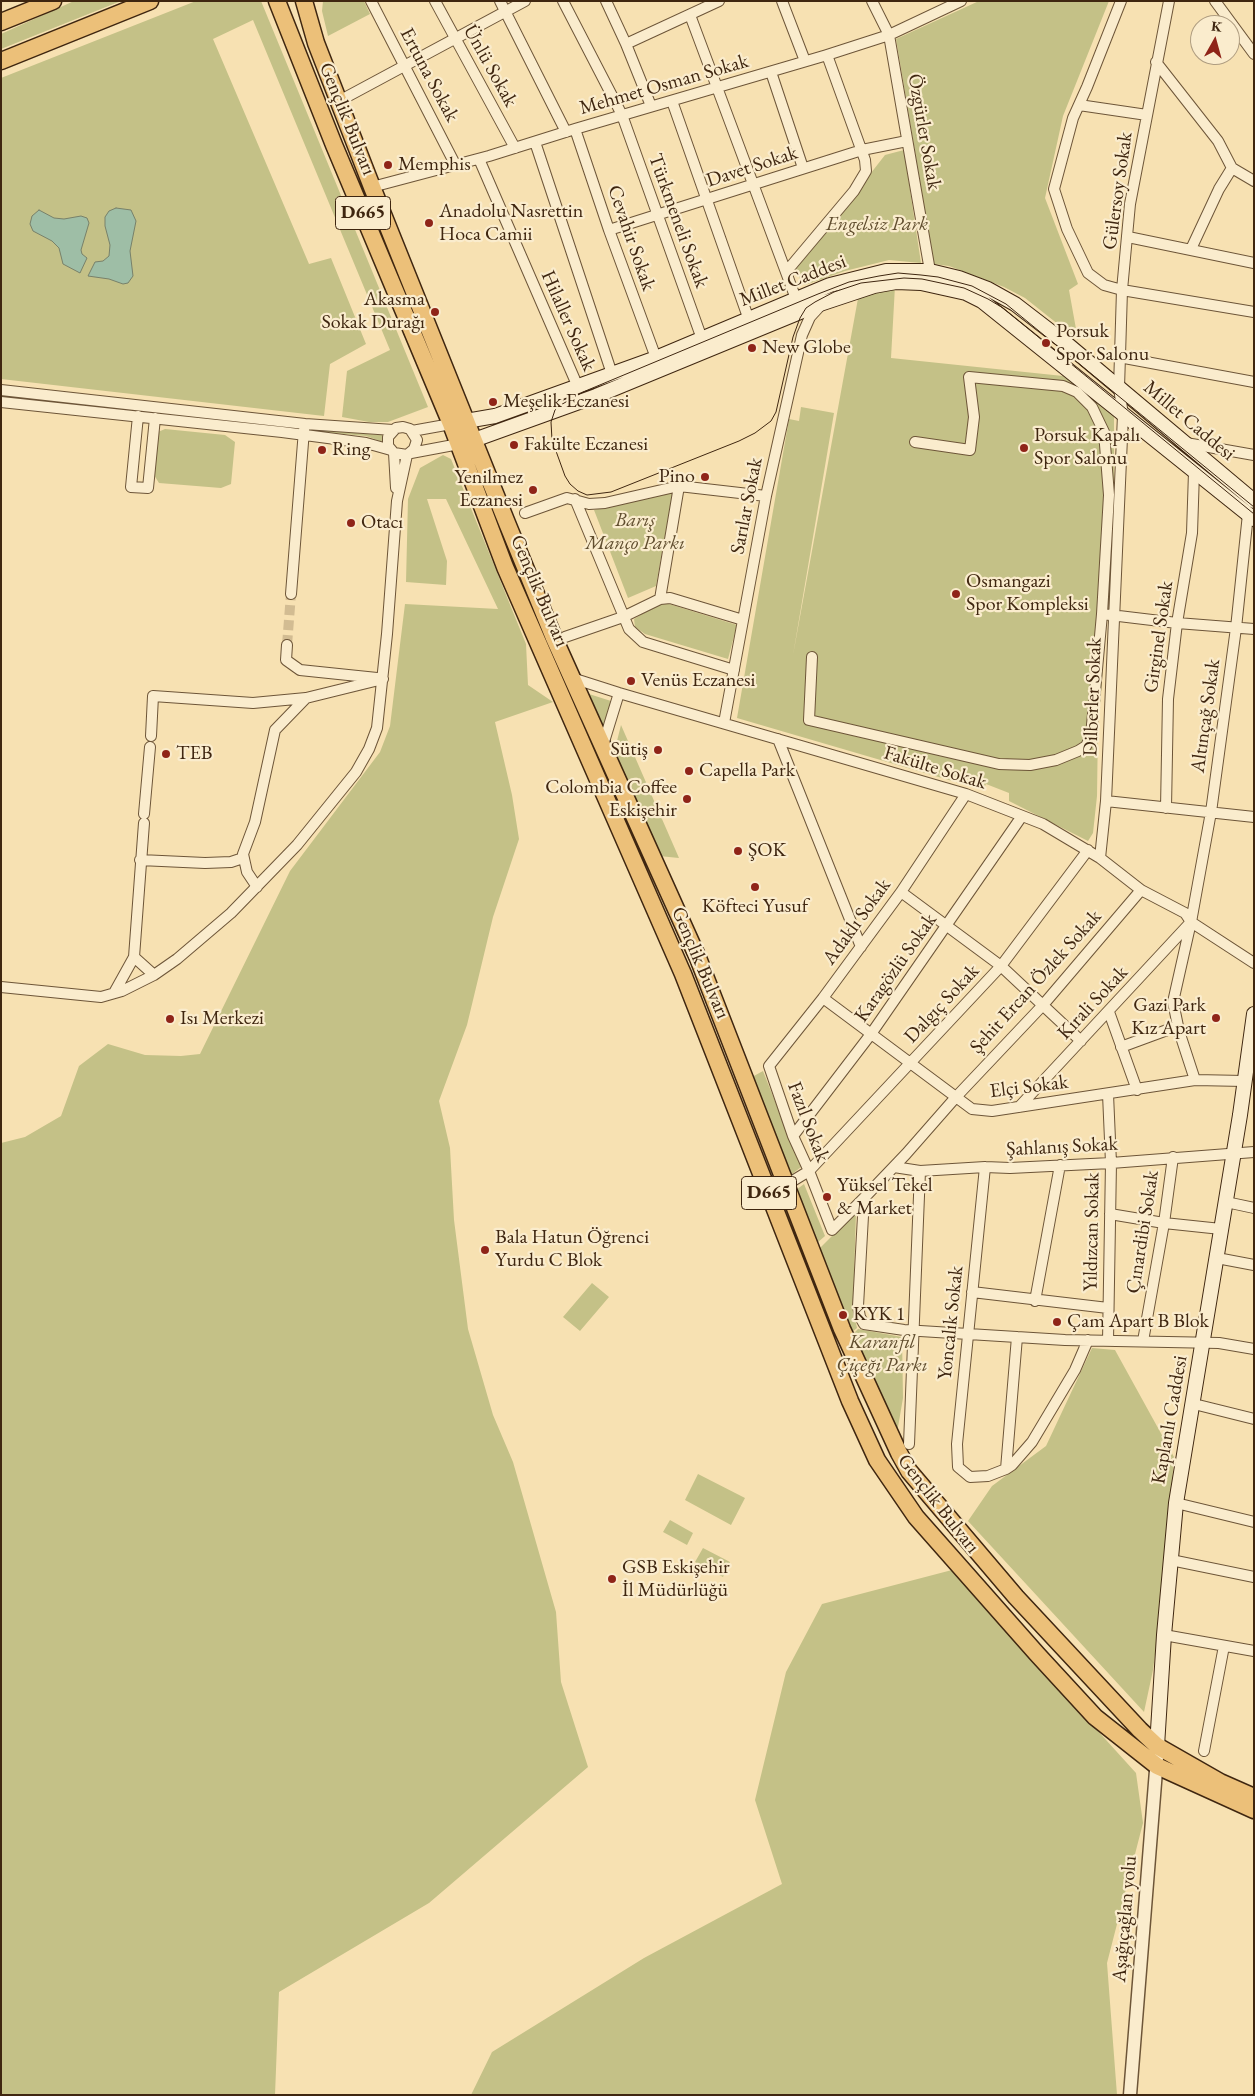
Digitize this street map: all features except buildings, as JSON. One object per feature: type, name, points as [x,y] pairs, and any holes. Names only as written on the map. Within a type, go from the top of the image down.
[{"type":"highway","points":[[1,22],[52,1]]},
{"type":"highway","points":[[1,61],[150,1]]},
{"type":"highway","name":"Gençlik Bulvarı","points":[[277,1],[334,145],[698,958],[842,1329],[899,1454],[909,1471],[1016,1597],[1140,1730],[1157,1746],[1220,1782],[1254,1797]]},
{"type":"highway","name":"Gençlik Bulvarı","points":[[304,1],[316,43],[372,187],[458,423]]},
{"type":"highway","points":[[316,1],[316,43]]},
{"type":"highway","name":"Gençlik Bulvarı","points":[[466,442],[505,567],[683,974],[847,1392],[877,1460],[916,1517],[1095,1717],[1156,1766],[1254,1810]]},
{"type":"main road","name":"Millet Caddesi","points":[[458,423],[495,416],[578,387],[656,358],[830,285],[863,275],[908,270],[930,271],[959,278],[988,289],[1015,304],[1067,344],[1254,501]]},
{"type":"main road","name":"Millet Caddesi","points":[[466,442],[596,396],[823,303],[874,286],[896,282],[921,283],[966,293],[982,301],[1123,416],[1251,516]]},
{"type":"main road","name":"Kaplanlı Caddesi","points":[[1157,1746],[1164,1635],[1176,1503],[1194,1404],[1244,1082],[1250,1067],[1254,1014]]},
{"type":"street","name":"Ertuna Sokak","points":[[370,1],[456,166]]},
{"type":"street","name":"Ünlü Sokak","points":[[435,1],[515,148]]},
{"type":"street","name":"Cevahir Sokak","points":[[500,1],[571,130],[656,358]]},
{"type":"street","points":[[339,101],[525,1]]},
{"type":"street","name":"Türkmeneli Sokak","points":[[563,1],[622,115],[702,339]]},
{"type":"street","points":[[606,1],[651,106]]},
{"type":"street","points":[[626,44],[719,1]]},
{"type":"street","points":[[782,1],[805,61]]},
{"type":"street","name":"Özgürler Sokak","points":[[872,1],[889,35],[930,271]]},
{"type":"street","name":"Mehmet Osman Sokak","points":[[372,187],[456,166],[651,106],[828,55],[889,35],[961,1]]},
{"type":"street","points":[[1121,1],[1073,118],[1054,189],[1067,229],[1088,273],[1104,285],[1122,290],[1254,312]]},
{"type":"street","name":"Gülersoy Sokak","points":[[1119,388],[1122,290],[1130,204],[1169,1]]},
{"type":"street","points":[[1214,1],[1254,54]]},
{"type":"street","points":[[690,15],[755,184],[796,299]]},
{"type":"street","points":[[786,272],[857,186],[866,171],[862,150],[828,55]]},
{"type":"street","points":[[1156,62],[1218,141],[1232,168],[1254,181]]},
{"type":"street","points":[[771,72],[803,168]]},
{"type":"street","points":[[672,101],[705,200],[749,320]]},
{"type":"street","points":[[1079,105],[1147,115]]},
{"type":"street","name":"Davet Sokak","points":[[609,230],[862,150],[906,141]]},
{"type":"street","points":[[536,142],[612,374]]},
{"type":"street","name":"Hilaller Sokak","points":[[479,159],[578,387]]},
{"type":"street","points":[[1191,249],[1219,189],[1232,168]]},
{"type":"street","points":[[1128,237],[1163,246],[1191,249],[1254,263]]},
{"type":"street","name":"Sarılar Sokak","points":[[724,723],[766,496],[802,334],[810,316],[823,303]]},
{"type":"street","points":[[1119,357],[1254,382]]},
{"type":"street","points":[[812,657],[809,720],[999,764],[1030,764],[1056,760],[1086,746],[1091,736],[1102,614],[1109,495],[1104,432],[1092,407],[1077,392],[1063,386],[970,378],[974,417],[970,450],[916,442]]},
{"type":"street","name":"Dilberler Sokak","points":[[1100,858],[1106,801],[1123,416],[1119,388]]},
{"type":"street","points":[[1,390],[305,424],[393,430],[403,427],[412,431],[458,423]]},
{"type":"street","points":[[1,402],[304,435],[366,443],[392,452],[409,454],[466,442]]},
{"type":"street","points":[[146,417],[131,487],[148,488],[147,406]]},
{"type":"street","points":[[291,594],[305,424]]},
{"type":"street","points":[[393,430],[388,442],[392,452],[398,501]]},
{"type":"street","points":[[1,986],[101,997],[122,991],[154,975],[203,937],[258,887],[297,845],[356,772],[369,749],[377,728],[398,501],[409,454],[416,445],[412,431]]},
{"type":"street","points":[[1183,442],[1254,455]]},
{"type":"street","name":"Girginel Sokak","points":[[1166,808],[1168,699],[1177,624],[1192,533],[1194,472]]},
{"type":"street","points":[[525,513],[557,500],[568,498],[589,504],[605,503],[679,486],[766,496]]},
{"type":"street","points":[[660,599],[679,486]]},
{"type":"street","points":[[575,499],[629,629],[643,642],[734,670]]},
{"type":"street","name":"Altınçağ Sokak","points":[[1195,1080],[1178,1026],[1173,1002],[1191,922],[1211,812],[1251,516]]},
{"type":"street","points":[[565,637],[623,616],[660,599],[670,598],[743,620]]},
{"type":"street","points":[[1102,614],[1177,624],[1254,629]]},
{"type":"street","points":[[287,646],[286,660],[300,670],[383,679]]},
{"type":"street","name":"Fakülte Sokak","points":[[572,678],[966,794],[1043,824],[1100,858],[1141,890],[1185,913],[1191,922],[1254,963]]},
{"type":"street","points":[[114,993],[134,957],[153,696],[254,703],[306,698],[383,679]]},
{"type":"street","points":[[603,745],[619,693]]},
{"type":"street","points":[[258,887],[247,872],[243,858],[255,822],[275,730],[306,698]]},
{"type":"street","points":[[778,739],[861,947]]},
{"type":"street","name":"Adaklı Sokak","points":[[769,1066],[823,998],[901,892],[966,794]]},
{"type":"street","points":[[1106,801],[1254,817]]},
{"type":"street","name":"Karagözlü Sokak","points":[[793,1136],[871,1034],[1022,816]]},
{"type":"street","name":"Dalgıç Sokak","points":[[786,1185],[809,1171],[912,1064],[1001,966],[1088,850]]},
{"type":"street","points":[[140,860],[205,863],[231,862],[243,858]]},
{"type":"street","name":"Şehit Ercan Özlek Sokak","points":[[956,1097],[1043,1004],[1141,890]]},
{"type":"street","points":[[901,892],[1001,966],[1082,1041]]},
{"type":"street","name":"Kırali Sokak","points":[[1019,1107],[1191,922]]},
{"type":"street","points":[[134,957],[154,975]]},
{"type":"street","name":"Elçi Sokak","points":[[823,998],[972,1109],[992,1112],[1195,1080],[1244,1082]]},
{"type":"street","points":[[1109,1012],[1137,1090]]},
{"type":"street","points":[[1121,1047],[1178,1026]]},
{"type":"street","name":"Fazıl Sokak","points":[[769,1066],[793,1136],[832,1230],[864,1198]]},
{"type":"street","name":"Yıldızcan Sokak","points":[[1108,1094],[1111,1163],[1108,1340]]},
{"type":"street","points":[[956,1097],[864,1198],[858,1306],[860,1317],[864,1324],[914,1331],[1088,1340],[1203,1343],[1254,1350]]},
{"type":"street","name":"Şahlanış Sokak","points":[[894,1166],[920,1171],[985,1167],[1010,1168],[1111,1163],[1254,1152]]},
{"type":"street","name":"Çınardibi Sokak","points":[[1143,1341],[1164,1223],[1173,1157]]},
{"type":"street","points":[[1035,1301],[1060,1165]]},
{"type":"street","name":"Yoncalık Sokak","points":[[985,1167],[967,1333],[957,1444],[958,1466],[970,1477],[988,1476],[1006,1469]]},
{"type":"street","points":[[909,1444],[920,1171]]},
{"type":"street","points":[[1226,1202],[1254,1208]]},
{"type":"street","points":[[1110,1214],[1164,1223],[1221,1229]]},
{"type":"street","points":[[1217,1258],[1254,1265]]},
{"type":"street","points":[[972,1292],[1035,1301],[1108,1308]]},
{"type":"street","points":[[1006,1469],[1017,1337]]},
{"type":"street","points":[[1006,1469],[1032,1442],[1075,1370],[1088,1340]]},
{"type":"street","points":[[1194,1404],[1254,1419]]},
{"type":"street","points":[[1176,1503],[1254,1522]]},
{"type":"street","points":[[1171,1560],[1254,1577]]},
{"type":"street","points":[[1164,1635],[1254,1651]]},
{"type":"street","points":[[1204,1751],[1224,1646]]},
{"type":"street","name":"Aşağıçağlan yolu","points":[[1130,2095],[1157,1746]]},
{"type":"green space","points":[[74,1],[121,1],[1,49],[1,34]]},
{"type":"green space","points":[[196,1],[261,1],[428,407],[388,422],[369,422],[342,417],[347,371],[390,350],[253,20],[213,39],[309,264],[331,258],[366,344],[330,364],[324,416],[1,379],[1,78]]},
{"type":"green space","points":[[323,1],[364,1],[370,14],[328,36],[322,11]]},
{"type":"green space","points":[[979,1],[1109,1],[1063,116],[1045,198],[1078,284],[1069,290],[1078,340],[1025,298],[1004,287],[949,266],[934,264],[896,39]]},
{"type":"green space","name":"Engelsiz Park","points":[[904,150],[921,263],[889,260],[845,271],[805,285],[800,280],[796,269],[885,155]]},
{"type":"green space","name":"Osmangazi Spor Kompleksi","points":[[895,286],[891,358],[1063,376],[1114,417],[1114,493],[1098,724],[1097,796],[1093,833],[1088,841],[1009,801],[1009,793],[986,784],[983,790],[737,718],[789,419],[799,421],[801,407],[834,413],[793,655],[859,293]]},
{"type":"green space","points":[[1,394],[134,408],[134,410],[1,397]]},
{"type":"green space","points":[[165,429],[225,435],[235,442],[231,484],[221,488],[159,483],[154,475],[158,432]]},
{"type":"green space","points":[[311,429],[384,435],[383,442],[366,436],[311,431]]},
{"type":"green space","points":[[443,455],[451,459],[526,644],[528,685],[553,702],[495,722],[512,795],[519,839],[493,917],[467,1025],[439,1101],[450,1148],[454,1220],[468,1329],[493,1415],[513,1462],[556,1612],[561,1682],[588,1767],[429,1903],[279,1992],[275,2095],[1,2095],[1,1143],[25,1137],[61,1116],[79,1066],[108,1044],[145,1055],[181,1056],[200,1054],[290,871],[380,752],[390,726],[405,604],[498,609],[446,499],[427,499],[447,561],[446,585],[406,582],[408,499],[420,468]]},
{"type":"green space","name":"Barış Manço Parkı","points":[[673,490],[656,586],[628,598],[594,510]]},
{"type":"green space","points":[[659,604],[669,604],[737,625],[728,659],[645,634],[635,627],[634,619]]},
{"type":"green space","points":[[589,694],[611,701],[604,727]]},
{"type":"green space","points":[[621,725],[679,858],[659,856],[614,753]]},
{"type":"green space","points":[[763,1071],[801,1167],[791,1175],[752,1077]]},
{"type":"green space","points":[[804,1184],[825,1236],[817,1243],[796,1190]]},
{"type":"green space","points":[[856,1212],[853,1310],[857,1328],[852,1332],[819,1249]]},
{"type":"green space","points":[[592,1283],[609,1297],[580,1331],[563,1317]]},
{"type":"green space","name":"Karanfil Çiçeği Parkı","points":[[858,1329],[902,1337],[903,1398],[898,1427],[893,1433],[852,1335]]},
{"type":"green space","points":[[1092,1348],[1115,1350],[1174,1457],[1166,1568],[1153,1670],[1144,1712],[968,1521],[992,1486],[1046,1446]]},
{"type":"green space","points":[[698,1474],[745,1498],[731,1525],[685,1500]]},
{"type":"green space","points":[[670,1520],[693,1533],[687,1545],[663,1532]]},
{"type":"green space","points":[[703,1548],[730,1562],[723,1577],[695,1562]]},
{"type":"green space","points":[[952,1570],[1136,1773],[1143,1823],[1107,1963],[1117,2095],[471,2095],[492,2052],[644,1958],[782,1884],[755,1800],[786,1672],[822,1604]]},
{"type":"shaded area","points":[[116,208],[131,210],[136,221],[130,251],[133,276],[128,283],[123,284],[109,279],[88,276],[95,262],[103,261],[109,256],[110,245],[105,226],[105,217],[109,211]]},
{"type":"shaded area","points":[[39,210],[54,218],[64,219],[81,216],[87,218],[89,223],[81,250],[82,254],[87,258],[80,273],[63,264],[59,248],[52,241],[33,231],[30,224],[32,216]]},
{"type":"tunnel","points":[[287,645],[291,594]]},
{"type":"tram line","points":[[1254,507],[1006,304],[972,286],[938,277],[898,273],[849,282],[583,392],[559,406],[555,410],[551,422],[552,440],[565,476],[570,484],[578,491],[587,495],[611,492],[739,441],[755,433],[771,421],[776,412],[793,337],[806,308],[834,292],[861,283],[904,278],[922,279],[964,288],[1003,308],[1254,514]]},
{"type":"place","name":"Memphis","points":[[388,165]]},
{"type":"place","name":"Anadolu Nasrettin Hoca Camii","points":[[429,223]]},
{"type":"place","name":"Akasma Sokak Durağı","points":[[435,312]]},
{"type":"place","name":"Porsuk Spor Salonu","points":[[1046,343]]},
{"type":"place","name":"New Globe","points":[[752,348]]},
{"type":"place","name":"Meşelik Eczanesi","points":[[493,402]]},
{"type":"place","name":"Fakülte Eczanesi","points":[[514,445]]},
{"type":"place","name":"Porsuk Kapalı Spor Salonu","points":[[1024,448]]},
{"type":"place","name":"Ring","points":[[322,450]]},
{"type":"place","name":"Pino","points":[[705,477]]},
{"type":"place","name":"Yenilmez Eczanesi","points":[[533,490]]},
{"type":"place","name":"Otacı","points":[[351,523]]},
{"type":"place","name":"Osmangazi Spor Kompleksi","points":[[956,594]]},
{"type":"place","name":"Venüs Eczanesi","points":[[631,681]]},
{"type":"place","name":"Sütiş","points":[[658,750]]},
{"type":"place","name":"TEB","points":[[166,754]]},
{"type":"place","name":"Capella Park","points":[[689,771]]},
{"type":"place","name":"Colombia Coffee Eskişehir","points":[[687,799]]},
{"type":"place","name":"ŞOK","points":[[738,851]]},
{"type":"place","name":"Köfteci Yusuf","points":[[755,887]]},
{"type":"place","name":"Gazi Park Kız Apart","points":[[1216,1018]]},
{"type":"place","name":"Isı Merkezi","points":[[170,1019]]},
{"type":"place","name":"Yüksel Tekel & Market","points":[[827,1197]]},
{"type":"place","name":"Bala Hatun Öğrenci Yurdu C Blok","points":[[485,1250]]},
{"type":"place","name":"KYK 1","points":[[843,1315]]},
{"type":"place","name":"Çam Apart B Blok","points":[[1057,1322]]},
{"type":"place","name":"GSB Eskişehir İl Müdürlüğü","points":[[612,1579]]}]
